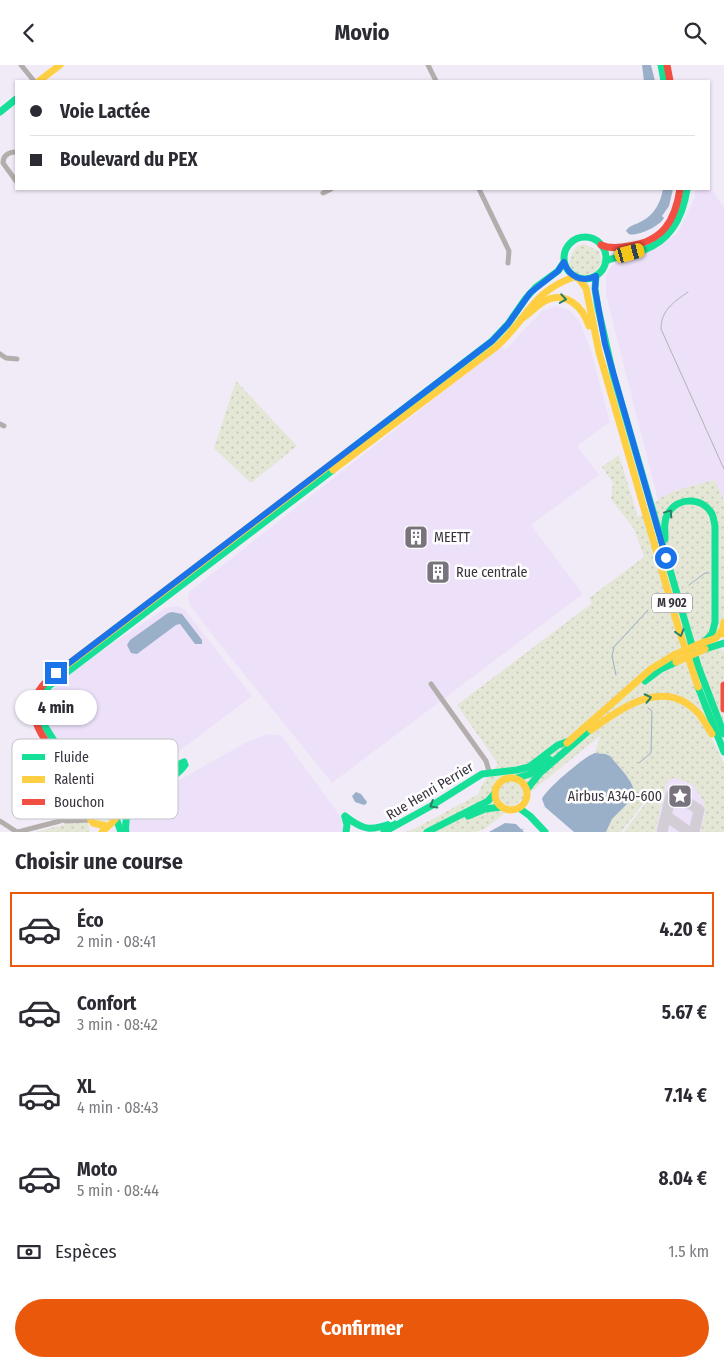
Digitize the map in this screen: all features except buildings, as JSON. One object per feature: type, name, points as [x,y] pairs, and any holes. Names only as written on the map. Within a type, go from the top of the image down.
[{"type":"main road","points":[[40,80],[60,65]]},
{"type":"main road","points":[[661,65],[664,80]]},
{"type":"main road","points":[[667,65],[670,80]]},
{"type":"main road","points":[[0,112],[15,100]]},
{"type":"main road","points":[[601,245],[612,248],[632,246],[647,243],[655,238],[672,221],[678,205],[680,190]]},
{"type":"main road","points":[[606,261],[646,249],[665,237],[678,223],[685,206],[687,190]]},
{"type":"main road","points":[[45,739],[35,725],[32,707],[35,695],[42,684],[488,345],[508,324],[530,293],[558,271],[564,262],[566,249],[575,240],[588,237],[601,245],[606,261],[604,267],[596,276],[585,279],[576,278],[550,287],[530,306],[510,333],[486,354],[54,681],[43,695],[40,704],[40,715],[47,732],[53,739]]},
{"type":"main road","points":[[564,262],[566,268],[576,278]]},
{"type":"main road","name":"M 902","points":[[596,276],[595,289],[605,344],[698,666],[724,733]]},
{"type":"main road","name":"M 902","points":[[576,278],[586,288],[599,352],[679,630],[697,684],[724,753]]},
{"type":"main road","points":[[521,319],[528,316],[546,299],[557,297],[573,301],[581,308],[585,315],[608,382]]},
{"type":"main road","points":[[666,558],[668,555],[664,519],[669,510],[678,503],[688,500],[694,500],[705,505],[715,520],[716,606],[714,628],[704,646]]},
{"type":"main road","points":[[430,831],[488,801],[501,780],[506,778],[522,778],[539,768],[651,669],[704,646],[720,635],[723,626]]},
{"type":"main road","points":[[723,626],[724,639]]},
{"type":"main road","points":[[704,646],[724,643]]},
{"type":"main road","points":[[527,789],[540,773],[646,680],[675,658]]},
{"type":"main road","points":[[724,685],[724,709]]},
{"type":"main road","points":[[591,730],[631,703],[643,698],[661,695],[679,699],[694,709],[704,721],[724,753]]},
{"type":"main road","name":"Rue Henri Perrier","points":[[384,832],[431,807],[482,774],[489,771],[526,769],[543,760],[557,747],[569,741]]},
{"type":"main road","points":[[178,766],[184,764],[178,773]]},
{"type":"main road","points":[[430,831],[480,811],[522,806],[527,799],[527,789],[517,778]]},
{"type":"main road","points":[[494,794],[501,807]]},
{"type":"main road","points":[[522,806],[545,832]]},
{"type":"main road","points":[[346,832],[347,825],[344,816],[360,829],[366,831],[400,823]]},
{"type":"main road","points":[[90,819],[104,829],[115,819]]},
{"type":"main road","points":[[116,819],[121,832]]},
{"type":"main road","points":[[126,819],[126,832]]},
{"type":"main road","points":[[92,822],[94,832]]},
{"type":"street","points":[[21,65],[33,80]]},
{"type":"street","points":[[428,65],[436,80]]},
{"type":"street","points":[[15,152],[5,156],[3,163],[15,180]]},
{"type":"street","points":[[323,193],[329,190]]},
{"type":"street","points":[[479,190],[509,251],[508,263]]},
{"type":"street","points":[[0,354],[6,358],[17,359]]},
{"type":"street","points":[[431,684],[486,761],[489,771]]},
{"type":"street","points":[[0,821],[18,832],[65,819]]},
{"type":"street","points":[[60,821],[92,822]]},
{"type":"shaded area","points":[[710,187],[724,208],[724,507],[678,489],[658,500],[606,295],[606,276],[611,266],[622,260],[657,248],[677,234],[695,197],[695,190],[710,190]]},
{"type":"shaded area","points":[[556,306],[569,310],[579,320],[590,348],[610,422],[577,446],[599,475],[531,525],[583,594],[332,783],[206,627],[189,603],[190,591],[501,346],[506,349],[542,311]]},
{"type":"shaded area","points":[[177,606],[185,610],[252,696],[178,752],[178,739],[58,739],[50,729],[44,716],[45,700],[49,693],[95,655],[166,608]]},
{"type":"shaded area","points":[[267,734],[281,735],[343,820],[343,832],[131,832],[128,823],[129,819],[178,819],[178,781],[243,744]]},
{"type":"shaded area","points":[[671,777],[695,782],[709,808],[707,832],[653,832],[668,779]]},
{"type":"green space","points":[[584,244],[599,251],[602,261],[598,269],[588,276],[575,274],[568,265],[575,249]]},
{"type":"green space","points":[[236,381],[297,446],[251,483],[214,448]]},
{"type":"green space","points":[[619,455],[638,517],[644,514],[656,501],[672,492],[715,480],[724,501],[724,613],[714,637],[719,648],[724,651],[724,674],[721,694],[724,725],[706,719],[688,707],[707,729],[724,763],[724,832],[701,832],[705,808],[699,793],[692,784],[674,778],[667,783],[655,832],[624,832],[648,800],[646,800],[621,832],[606,832],[612,819],[634,797],[636,792],[615,761],[602,754],[595,753],[600,736],[485,829],[475,832],[405,832],[479,794],[483,783],[498,764],[457,705],[592,603],[589,598],[644,557],[634,529],[611,499],[613,483],[602,467]]},
{"type":"green space","points":[[96,819],[110,819],[103,822]]},
{"type":"green space","points":[[86,822],[90,832],[36,832],[70,823]]},
{"type":"water","points":[[642,65],[651,65],[655,80],[644,80]]},
{"type":"water","points":[[663,190],[673,190],[669,206],[662,216],[664,218],[662,221],[637,234],[629,234],[626,231],[629,227],[640,222],[653,212],[661,199]]},
{"type":"water","points":[[172,612],[182,614],[202,640],[202,644],[195,644],[180,624],[137,654],[131,653],[127,645],[130,640]]},
{"type":"water","points":[[595,753],[610,756],[630,781],[634,797],[612,819],[606,832],[574,832],[545,807],[542,799],[550,788],[566,773]]},
{"type":"water","points":[[356,792],[361,794],[367,802],[366,804],[355,802],[352,796]]},
{"type":"water","points":[[505,823],[516,824],[524,832],[489,832]]},
{"type":"waterway","points":[[689,585],[705,573],[709,573]]},
{"type":"waterway","points":[[616,675],[612,656],[614,647],[648,610]]},
{"type":"waterway","points":[[639,763],[651,753],[652,711],[648,708]]},
{"type":"waterway","points":[[518,832],[523,829]]},
{"type":"taxiway","points":[[662,832],[671,795],[674,793],[699,810],[694,832]]},
{"type":"taxiway","points":[[665,820],[669,818],[689,832]]},
{"type":"tram line","points":[[688,292],[669,307],[663,317],[661,329],[724,469]]},
{"type":"traffic: fast","points":[[661,65],[664,80]]},
{"type":"traffic: fast","points":[[0,112],[15,100]]},
{"type":"traffic: fast","points":[[606,261],[644,250],[662,240],[679,218],[687,190]]},
{"type":"traffic: fast","points":[[581,237],[589,237],[600,243],[606,258],[600,273],[589,279],[581,279],[570,273],[564,262],[564,254],[570,243],[581,237]]},
{"type":"traffic: fast","points":[[351,449],[492,341],[508,324],[536,287],[558,271],[564,262]]},
{"type":"traffic: fast","points":[[596,276],[595,289],[598,308],[613,374],[698,666],[724,734]]},
{"type":"traffic: fast","points":[[52,739],[40,715],[41,700],[49,686],[333,470]]},
{"type":"traffic: fast","points":[[665,539],[666,518],[673,507],[679,503],[685,501],[698,502],[712,514],[715,526],[715,622],[712,634],[704,642]]},
{"type":"traffic: fast","points":[[705,649],[724,643]]},
{"type":"traffic: fast","points":[[645,681],[661,669],[676,662]]},
{"type":"traffic: fast","points":[[698,687],[724,752]]},
{"type":"traffic: fast","points":[[527,789],[540,773],[594,726]]},
{"type":"traffic: fast","points":[[384,832],[431,806],[482,774],[529,767],[558,745],[569,741]]},
{"type":"traffic: fast","points":[[517,778],[530,774],[549,759]]},
{"type":"traffic: fast","points":[[178,765],[184,762]]},
{"type":"traffic: fast","points":[[178,773],[185,765]]},
{"type":"traffic: fast","points":[[427,832],[488,801],[494,794]]},
{"type":"traffic: fast","points":[[468,816],[485,809],[501,807]]},
{"type":"traffic: fast","points":[[519,808],[530,816],[545,832]]},
{"type":"traffic: fast","points":[[345,816],[357,825],[368,828],[393,823]]},
{"type":"traffic: fast","points":[[345,817],[346,832]]},
{"type":"traffic: fast","points":[[116,819],[121,832]]},
{"type":"traffic: fast","points":[[126,819],[126,832]]},
{"type":"traffic: slow","points":[[40,80],[60,65]]},
{"type":"traffic: slow","points":[[333,470],[496,347],[530,307],[548,290],[574,277]]},
{"type":"traffic: slow","points":[[579,279],[586,288],[599,352],[679,630],[698,687]]},
{"type":"traffic: slow","points":[[521,319],[543,302],[559,298],[566,299],[578,307],[589,326]]},
{"type":"traffic: slow","points":[[54,675],[351,449]]},
{"type":"traffic: slow","points":[[722,634],[724,622]]},
{"type":"traffic: slow","points":[[705,642],[716,638],[722,630]]},
{"type":"traffic: slow","points":[[674,655],[704,642]]},
{"type":"traffic: slow","points":[[676,662],[705,649]]},
{"type":"traffic: slow","points":[[567,743],[651,669],[674,655]]},
{"type":"traffic: slow","points":[[591,730],[630,705],[658,696],[672,697],[686,703],[699,714],[712,734]]},
{"type":"traffic: slow","points":[[511,778],[523,782],[527,794],[523,806],[511,810],[499,806],[495,794],[499,782],[511,778]]},
{"type":"traffic: slow","points":[[91,819],[93,823],[106,826]]},
{"type":"traffic: slow","points":[[102,832],[115,819]]},
{"type":"traffic: jam","points":[[667,65],[670,80]]},
{"type":"traffic: jam","points":[[601,245],[611,248],[625,247],[641,243],[659,234],[671,220],[680,190]]},
{"type":"traffic: jam","points":[[44,739],[37,725],[34,712],[35,700],[41,687],[54,675]]},
{"type":"traffic: jam","points":[[724,685],[724,709]]},
{"type":"place","name":"MEETT","points":[[416,537]]},
{"type":"place","name":"Rue centrale","points":[[438,572]]},
{"type":"place","name":"Airbus A340-600","points":[[680,796]]},
{"type":"route","points":[[56,673],[492,341],[508,324],[526,297],[558,271],[564,262],[569,273],[574,277],[591,279],[596,276],[595,289],[605,344],[666,558]]}]
